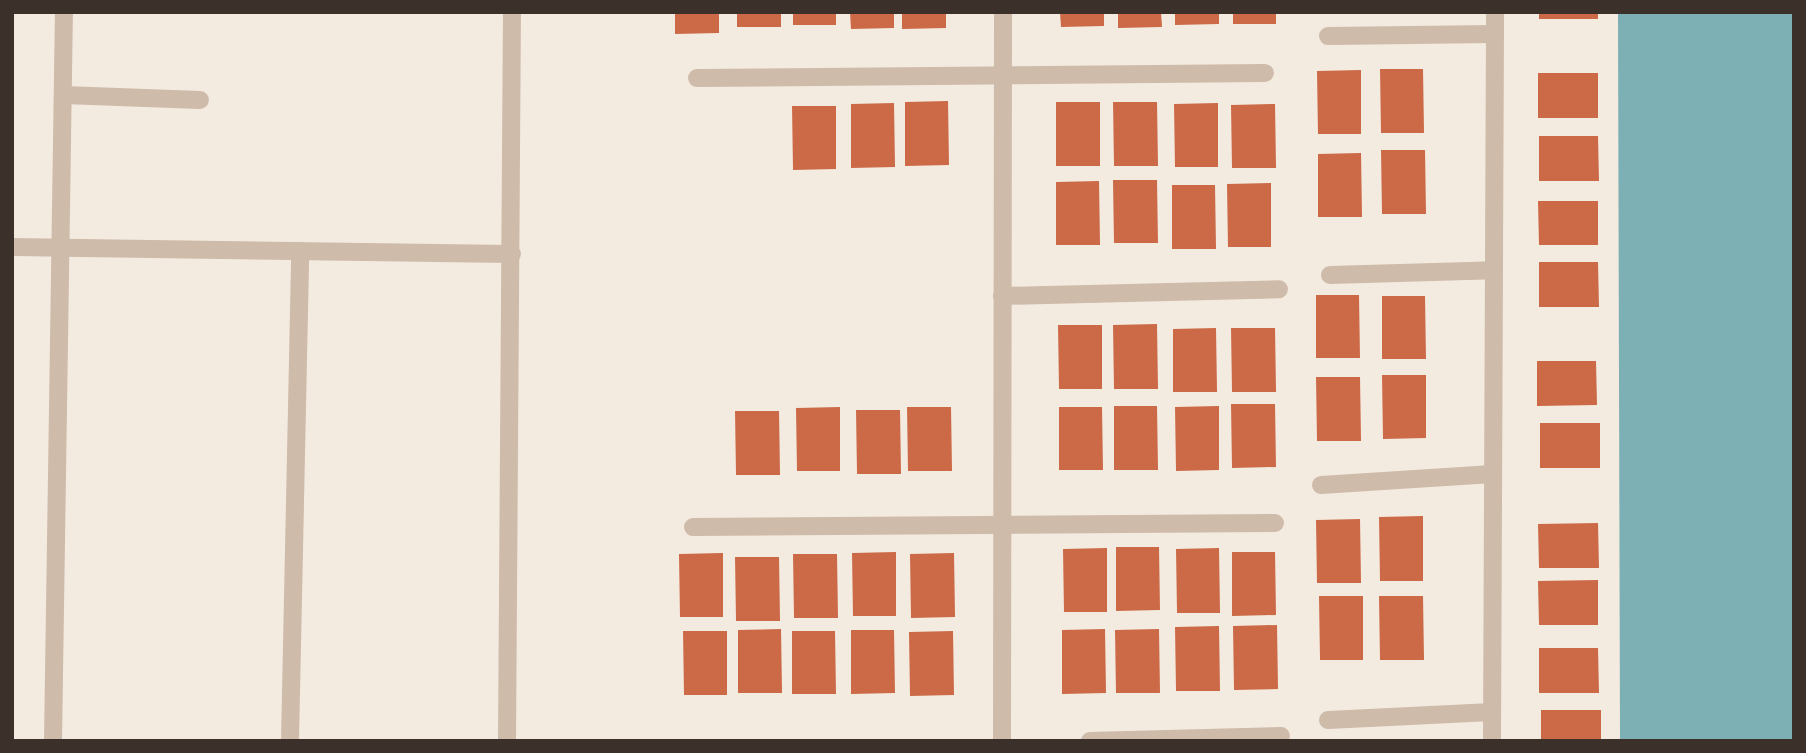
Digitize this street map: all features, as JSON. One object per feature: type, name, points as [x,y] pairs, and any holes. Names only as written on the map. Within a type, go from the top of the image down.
[{"type":"street","points":[[53,741],[63,248],[64,12]]},
{"type":"street","points":[[507,741],[512,12]]},
{"type":"street","points":[[1002,741],[1003,12]]},
{"type":"street","points":[[1492,741],[1495,12]]},
{"type":"street","points":[[1328,36],[1495,34]]},
{"type":"street","points":[[697,78],[1265,74]]},
{"type":"street","points":[[64,95],[200,100]]},
{"type":"street","points":[[12,247],[512,254]]},
{"type":"street","points":[[290,741],[300,251]]},
{"type":"street","points":[[1330,275],[1494,270]]},
{"type":"street","points":[[1003,296],[1279,289]]},
{"type":"street","points":[[1321,485],[1493,474]]},
{"type":"street","points":[[693,527],[1275,523]]},
{"type":"street","points":[[1328,720],[1492,712]]},
{"type":"street","points":[[1090,741],[1281,736]]},
{"type":"water","points":[[1618,12],[1794,12],[1794,741],[1620,741]]},
{"type":"building","points":[[675,12],[719,12],[719,33],[675,34]]},
{"type":"building","points":[[737,12],[781,12],[781,27],[737,27]]},
{"type":"building","points":[[793,12],[836,12],[836,25],[793,25]]},
{"type":"building","points":[[850,12],[894,12],[894,28],[851,29]]},
{"type":"building","points":[[902,12],[946,12],[946,28],[902,29]]},
{"type":"building","points":[[1060,12],[1104,12],[1104,26],[1061,27]]},
{"type":"building","points":[[1118,12],[1161,12],[1162,27],[1118,28]]},
{"type":"building","points":[[1175,12],[1219,12],[1219,24],[1175,25]]},
{"type":"building","points":[[1233,12],[1276,12],[1276,24],[1233,24]]},
{"type":"building","points":[[1539,12],[1598,12],[1598,19],[1539,19]]},
{"type":"building","points":[[1380,69],[1423,69],[1424,133],[1381,133]]},
{"type":"building","points":[[1361,70],[1361,134],[1318,134],[1317,71]]},
{"type":"building","points":[[1538,73],[1598,73],[1598,118],[1538,118]]},
{"type":"building","points":[[948,101],[949,165],[905,166],[905,102]]},
{"type":"building","points":[[1056,102],[1100,102],[1100,166],[1056,166]]},
{"type":"building","points":[[1113,102],[1157,102],[1158,166],[1114,166]]},
{"type":"building","points":[[894,103],[895,167],[851,168],[851,104]]},
{"type":"building","points":[[1218,103],[1218,167],[1175,167],[1174,104]]},
{"type":"building","points":[[1275,104],[1276,168],[1232,168],[1231,105]]},
{"type":"building","points":[[792,106],[836,106],[836,169],[793,170]]},
{"type":"building","points":[[1539,136],[1598,136],[1599,181],[1539,181]]},
{"type":"building","points":[[1381,150],[1425,150],[1426,214],[1382,214]]},
{"type":"building","points":[[1361,153],[1362,217],[1318,217],[1318,154]]},
{"type":"building","points":[[1113,180],[1157,180],[1158,243],[1114,243]]},
{"type":"building","points":[[1099,181],[1100,245],[1056,245],[1056,182]]},
{"type":"building","points":[[1271,183],[1271,247],[1228,247],[1227,184]]},
{"type":"building","points":[[1172,185],[1215,185],[1216,249],[1172,249]]},
{"type":"building","points":[[1538,201],[1598,201],[1598,245],[1539,245]]},
{"type":"building","points":[[1539,262],[1598,262],[1599,307],[1539,307]]},
{"type":"building","points":[[1316,295],[1359,295],[1360,358],[1316,358]]},
{"type":"building","points":[[1382,296],[1425,296],[1426,359],[1382,359]]},
{"type":"building","points":[[1157,324],[1158,389],[1114,389],[1113,325]]},
{"type":"building","points":[[1058,325],[1102,325],[1102,389],[1059,389]]},
{"type":"building","points":[[1216,328],[1217,392],[1173,392],[1173,329]]},
{"type":"building","points":[[1231,328],[1275,328],[1276,392],[1232,392]]},
{"type":"building","points":[[1537,361],[1596,361],[1597,405],[1537,406]]},
{"type":"building","points":[[1382,375],[1426,375],[1426,438],[1383,439]]},
{"type":"building","points":[[1316,377],[1360,377],[1361,441],[1317,441]]},
{"type":"building","points":[[1231,404],[1275,404],[1276,467],[1232,468]]},
{"type":"building","points":[[1114,406],[1157,406],[1158,470],[1114,470]]},
{"type":"building","points":[[1219,406],[1219,470],[1176,471],[1175,407]]},
{"type":"building","points":[[840,407],[840,471],[797,471],[796,408]]},
{"type":"building","points":[[907,407],[951,407],[952,471],[908,471]]},
{"type":"building","points":[[1059,407],[1102,407],[1103,470],[1059,470]]},
{"type":"building","points":[[856,410],[900,410],[901,474],[857,474]]},
{"type":"building","points":[[735,411],[779,411],[780,475],[736,475]]},
{"type":"building","points":[[1540,423],[1600,423],[1600,468],[1540,468]]},
{"type":"building","points":[[1423,516],[1423,581],[1380,581],[1379,517]]},
{"type":"building","points":[[1360,519],[1361,583],[1317,583],[1316,520]]},
{"type":"building","points":[[1598,523],[1599,568],[1539,568],[1538,524]]},
{"type":"building","points":[[1116,547],[1159,547],[1160,610],[1116,611]]},
{"type":"building","points":[[1107,548],[1107,612],[1064,612],[1063,549]]},
{"type":"building","points":[[1219,548],[1220,613],[1177,613],[1176,549]]},
{"type":"building","points":[[896,552],[896,616],[853,616],[852,553]]},
{"type":"building","points":[[1232,552],[1275,552],[1276,615],[1232,616]]},
{"type":"building","points":[[723,553],[723,617],[680,617],[679,554]]},
{"type":"building","points":[[954,553],[955,617],[911,618],[910,554]]},
{"type":"building","points":[[793,554],[837,554],[838,618],[794,618]]},
{"type":"building","points":[[735,557],[779,557],[780,621],[736,621]]},
{"type":"building","points":[[1598,580],[1598,625],[1539,625],[1538,581]]},
{"type":"building","points":[[1319,596],[1363,596],[1363,660],[1320,660]]},
{"type":"building","points":[[1379,596],[1423,596],[1424,660],[1380,660]]},
{"type":"building","points":[[1277,625],[1278,689],[1234,690],[1233,626]]},
{"type":"building","points":[[1219,626],[1220,691],[1176,691],[1175,627]]},
{"type":"building","points":[[781,629],[782,693],[738,693],[738,630]]},
{"type":"building","points":[[1105,629],[1106,693],[1062,694],[1062,630]]},
{"type":"building","points":[[1159,629],[1160,693],[1116,693],[1115,630]]},
{"type":"building","points":[[851,630],[894,630],[895,693],[851,694]]},
{"type":"building","points":[[683,631],[727,631],[727,695],[684,695]]},
{"type":"building","points":[[792,631],[835,631],[836,694],[792,694]]},
{"type":"building","points":[[953,631],[954,695],[910,696],[909,632]]},
{"type":"building","points":[[1539,648],[1598,648],[1599,693],[1539,693]]},
{"type":"building","points":[[1541,710],[1601,710],[1601,741],[1541,741]]}]
